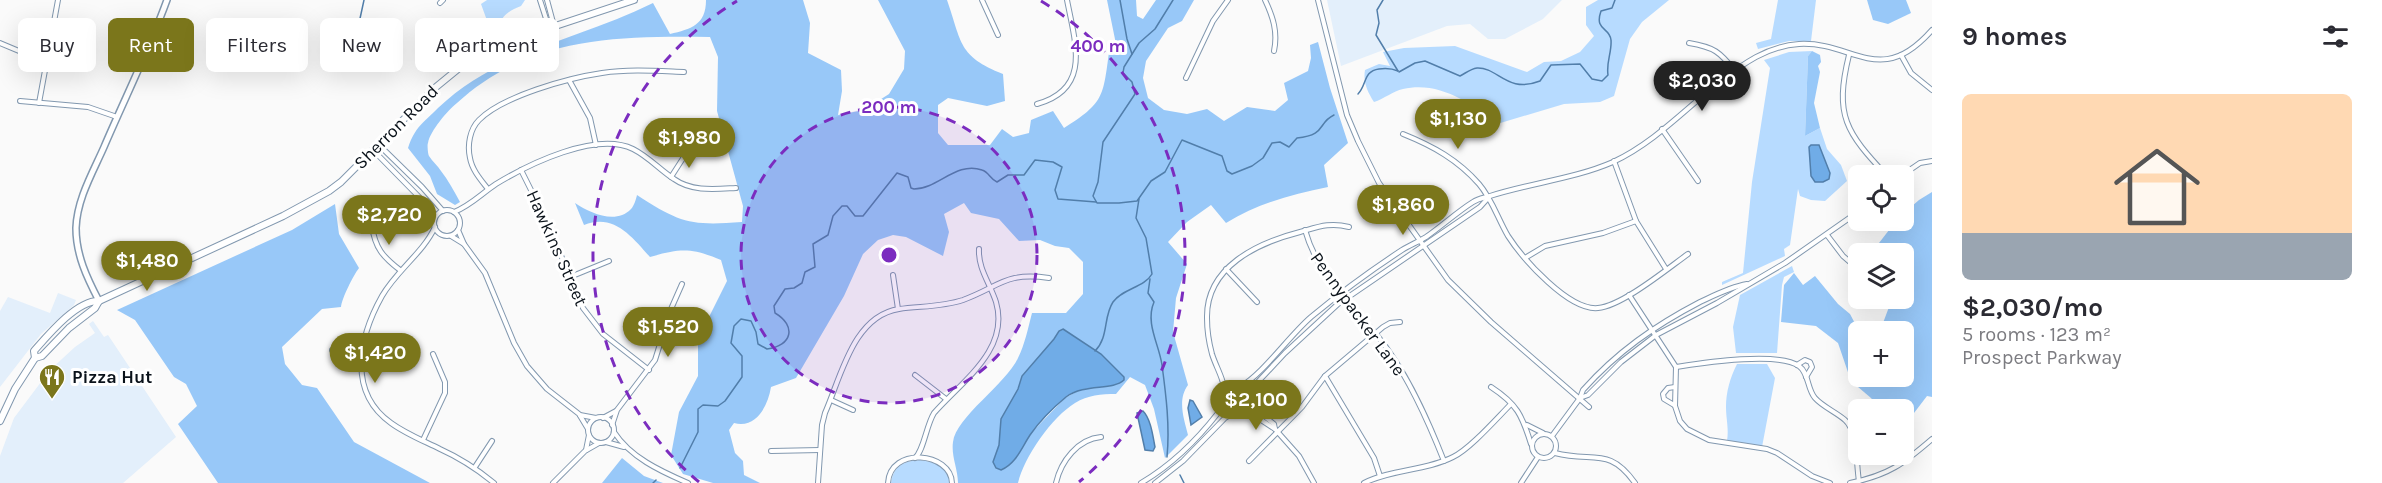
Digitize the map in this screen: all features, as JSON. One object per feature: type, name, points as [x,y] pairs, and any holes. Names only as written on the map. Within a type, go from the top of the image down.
[{"type":"main road","name":"Sherron Road","points":[[559,25],[634,0]]},
{"type":"main road","name":"Sherron Road","points":[[0,421],[15,389],[34,358],[34,351],[60,323],[90,301],[99,302],[311,201],[341,182],[436,87],[455,72]]},
{"type":"street","points":[[55,18],[58,0]]},
{"type":"street","points":[[99,302],[81,263],[77,243],[77,223],[85,190],[167,0]]},
{"type":"street","points":[[540,0],[548,18]]},
{"type":"street","points":[[547,0],[550,18]]},
{"type":"street","points":[[982,0],[998,36]]},
{"type":"street","points":[[1037,104],[1057,97],[1069,84],[1075,69],[1077,54],[1067,0]]},
{"type":"street","points":[[1186,78],[1213,21],[1228,0]]},
{"type":"street","points":[[1265,0],[1275,28],[1274,51]]},
{"type":"street","points":[[1318,0],[1341,94],[1358,141],[1379,183],[1448,280],[1589,406]]},
{"type":"street","points":[[1239,387],[1250,380],[1301,326],[1339,293],[1419,241],[1474,201],[1500,192],[1591,170],[1614,161],[1662,129],[1735,71],[1770,50],[1791,45],[1812,45],[1865,59],[1884,59],[1901,55],[1915,47],[1932,30]]},
{"type":"street","points":[[0,43],[18,51]]},
{"type":"street","points":[[1689,43],[1716,50],[1735,71]]},
{"type":"street","points":[[1849,55],[1842,94],[1845,118],[1860,146],[1877,165]]},
{"type":"street","points":[[1901,55],[1911,73],[1932,90]]},
{"type":"street","points":[[488,189],[470,159],[470,138],[475,124],[480,119],[504,104],[568,80],[618,71],[684,72]]},
{"type":"street","points":[[39,103],[45,72]]},
{"type":"street","points":[[568,80],[590,118],[596,145]]},
{"type":"street","points":[[20,101],[88,107],[117,117]]},
{"type":"street","points":[[1662,129],[1698,181]]},
{"type":"street","points":[[1403,134],[1448,155],[1473,177],[1489,197],[1507,233],[1525,258],[1575,303],[1585,307],[1606,307],[1629,295],[1688,254]]},
{"type":"street","points":[[376,148],[443,211],[454,212],[466,207],[488,189],[521,170],[550,158],[606,143],[631,148],[671,177],[687,185],[701,189],[736,188]]},
{"type":"street","points":[[376,148],[423,201],[435,218],[435,227],[430,239],[400,270],[375,309],[360,353],[360,369],[364,387],[379,413],[392,424],[475,467],[494,483]]},
{"type":"street","points":[[671,177],[689,149]]},
{"type":"street","points":[[1614,161],[1636,221],[1666,269]]},
{"type":"street","points":[[1914,167],[1932,161]]},
{"type":"street","name":"Hawkins Street","points":[[521,170],[547,222],[583,308],[603,334],[649,370]]},
{"type":"street","points":[[1249,396],[1255,385],[1309,329],[1344,299],[1480,207],[1489,197]]},
{"type":"street","points":[[466,207],[458,230],[464,244],[485,273],[514,343],[527,366],[547,389],[579,414],[588,429],[589,435],[585,451]]},
{"type":"street","points":[[435,218],[443,211]]},
{"type":"street","points":[[454,212],[460,219]]},
{"type":"street","points":[[1552,436],[1580,398],[1582,390],[1621,351],[1652,330],[1723,291],[1748,283],[1801,254],[1848,219]]},
{"type":"street","points":[[1525,258],[1545,246],[1603,233],[1636,221]]},
{"type":"street","points":[[1236,412],[1228,408],[1224,399],[1223,378],[1212,353],[1207,316],[1211,292],[1226,269],[1258,246],[1278,237],[1335,223],[1349,227]]},
{"type":"street","points":[[372,226],[379,251],[400,270]]},
{"type":"street","points":[[435,227],[442,235]]},
{"type":"street","points":[[450,236],[458,230]]},
{"type":"street","name":"Pennypacker Lane","points":[[1305,230],[1318,265],[1375,334],[1401,372],[1430,426],[1444,461]]},
{"type":"street","points":[[430,239],[442,235],[450,236],[464,244]]},
{"type":"street","points":[[1827,235],[1848,260]]},
{"type":"street","points":[[915,458],[922,446],[928,423],[946,399],[993,347],[997,336],[998,310],[979,259],[979,249]]},
{"type":"street","points":[[570,277],[609,261]]},
{"type":"street","points":[[1226,269],[1257,302]]},
{"type":"street","points":[[893,274],[898,309]]},
{"type":"street","points":[[818,483],[822,425],[831,400],[858,338],[879,316],[898,309],[954,303],[1016,276],[1049,278]]},
{"type":"street","points":[[1580,398],[1588,395],[1621,362],[1656,335],[1740,291],[1748,283]]},
{"type":"street","points":[[625,447],[614,432],[612,425],[617,410],[649,370],[660,349],[666,322],[682,284]]},
{"type":"street","points":[[1629,295],[1676,368],[1675,406],[1680,421],[1688,429],[1700,437],[1767,449],[1787,458],[1812,476],[1830,483]]},
{"type":"street","points":[[1249,461],[1302,406],[1325,376],[1390,323],[1400,322]]},
{"type":"street","points":[[332,350],[360,353]]},
{"type":"street","points":[[423,440],[445,393],[445,382],[433,354]]},
{"type":"street","points":[[1676,368],[1705,362],[1746,359],[1771,360],[1797,365],[1805,360],[1812,367],[1806,378]]},
{"type":"street","points":[[1797,365],[1806,378],[1813,396],[1846,420],[1853,430],[1858,481]]},
{"type":"street","points":[[915,375],[946,399]]},
{"type":"street","points":[[1325,376],[1368,447],[1380,476]]},
{"type":"street","points":[[1223,378],[1234,387]]},
{"type":"street","points":[[1141,483],[1166,466],[1184,449],[1219,412],[1227,391],[1234,387],[1246,390],[1249,396],[1249,404],[1242,411]]},
{"type":"street","points":[[1491,387],[1511,404],[1527,425],[1533,452],[1538,457],[1549,458],[1555,453],[1556,442],[1552,436],[1527,425]]},
{"type":"street","points":[[1675,387],[1668,388],[1663,394],[1664,399],[1675,406]]},
{"type":"street","points":[[831,400],[853,410]]},
{"type":"street","points":[[1249,404],[1274,424],[1277,431]]},
{"type":"street","points":[[1364,483],[1380,476],[1444,461],[1459,454],[1511,404]]},
{"type":"street","points":[[579,414],[603,418],[617,410]]},
{"type":"street","points":[[1155,483],[1184,461],[1225,418],[1242,411],[1252,414],[1277,431],[1299,456],[1314,483]]},
{"type":"street","points":[[588,429],[597,418]]},
{"type":"street","points":[[603,418],[612,425]]},
{"type":"street","points":[[606,442],[614,432]]},
{"type":"street","points":[[1532,445],[1534,438],[1544,434]]},
{"type":"street","points":[[589,435],[599,443]]},
{"type":"street","points":[[1056,483],[1069,457],[1080,445],[1088,440],[1101,437]]},
{"type":"street","points":[[1850,483],[1892,471],[1932,439]]},
{"type":"street","points":[[475,467],[492,441]]},
{"type":"street","points":[[554,483],[585,451],[599,443],[606,442],[625,447],[663,472],[688,483]]},
{"type":"street","points":[[922,446],[929,459]]},
{"type":"street","points":[[771,451],[820,450]]},
{"type":"street","points":[[1555,453],[1611,460],[1626,469],[1635,483]]},
{"type":"street","points":[[1521,483],[1538,457]]},
{"type":"street","points":[[888,483],[895,465],[906,458],[929,459],[947,469],[952,483]]},
{"type":"shaded area","points":[[487,0],[525,0],[521,6],[503,18],[486,18],[481,4]]},
{"type":"shaded area","points":[[706,0],[803,0],[810,23],[808,53],[841,70],[842,91],[838,115],[864,110],[889,94],[904,69],[905,51],[878,0],[947,0],[959,38],[969,54],[977,61],[1003,74],[1005,101],[987,106],[948,98],[938,105],[938,133],[948,145],[990,145],[1002,129],[1013,137],[1029,133],[1031,120],[1053,111],[1064,128],[1094,105],[1103,89],[1109,52],[1117,49],[1107,0],[1136,0],[1137,16],[1143,19],[1156,0],[1194,0],[1182,21],[1168,28],[1146,61],[1143,78],[1148,98],[1164,110],[1187,114],[1207,109],[1224,121],[1247,107],[1275,111],[1288,100],[1284,83],[1308,71],[1311,58],[1310,45],[1318,42],[1348,143],[1324,165],[1328,187],[1275,200],[1226,223],[1211,205],[1187,222],[1168,242],[1187,264],[1176,298],[1173,332],[1188,385],[1182,403],[1188,435],[1165,458],[1154,409],[1145,385],[1130,377],[1116,394],[1085,398],[1066,409],[1040,439],[1026,461],[1018,483],[958,483],[953,447],[956,432],[1012,368],[1023,347],[1032,313],[1066,313],[1083,294],[1083,262],[1069,248],[1040,240],[1019,241],[999,219],[971,213],[964,203],[944,214],[949,232],[943,256],[906,237],[893,235],[878,240],[863,254],[844,296],[796,378],[771,387],[760,414],[749,422],[734,423],[729,430],[735,453],[743,461],[744,475],[760,483],[713,483],[683,474],[671,455],[679,412],[698,376],[698,339],[727,281],[721,260],[694,251],[670,252],[650,257],[622,229],[604,222],[584,225],[575,203],[595,214],[611,217],[625,214],[631,209],[637,195],[664,212],[686,220],[698,223],[742,222],[743,206],[717,111],[718,57],[710,37],[642,37],[559,49],[559,40],[653,3],[670,34],[691,28],[703,15]],"holes":[[[1059,331],[1101,354],[1124,380],[1111,386],[1083,388],[1065,398],[1032,432],[1015,457],[993,462],[999,445],[1001,419],[1018,389],[1022,376]]]},
{"type":"shaded area","points":[[1327,0],[1562,0],[1543,19],[1505,39],[1488,39],[1470,24],[1447,26],[1341,66]]},
{"type":"shaded area","points":[[1598,0],[1669,0],[1642,22],[1630,39],[1614,96],[1600,102],[1564,104],[1497,124],[1454,96],[1430,88],[1403,89],[1374,102],[1365,82],[1365,70],[1379,64],[1390,66],[1383,52],[1404,48],[1455,46],[1527,72],[1544,62],[1561,61],[1580,52],[1594,36],[1586,25],[1586,7]]},
{"type":"shaded area","points":[[1778,0],[1816,0],[1811,41],[1789,41],[1758,49],[1756,43],[1771,39]]},
{"type":"shaded area","points":[[1867,0],[1906,0],[1911,13],[1888,24],[1873,20]]},
{"type":"shaded area","points":[[1812,51],[1808,56],[1805,136],[1820,128],[1827,149],[1841,165],[1847,181],[1825,201],[1800,196],[1798,189],[1790,245],[1784,249],[1785,256],[1722,285],[1722,282],[1743,273],[1752,182],[1770,68],[1764,60],[1789,52]]},
{"type":"shaded area","points":[[1812,51],[1820,55],[1821,62],[1818,66],[1820,72],[1814,103],[1820,128],[1805,136],[1808,56]]},
{"type":"shaded area","points":[[488,72],[500,72],[457,103],[429,138],[429,156],[440,169],[460,202],[455,205],[437,194],[430,176],[408,148],[424,122],[462,88]]},
{"type":"shaded area","points":[[1819,145],[1830,173],[1829,179],[1823,182],[1815,182],[1811,176],[1809,147]]},
{"type":"shaded area","points":[[1932,192],[1932,397],[1927,396],[1914,413],[1914,399],[1872,399],[1858,387],[1914,387],[1914,321],[1884,321],[1888,309],[1914,309],[1914,243],[1879,243],[1888,231],[1914,231],[1914,204]]},
{"type":"shaded area","points":[[335,204],[339,234],[359,268],[348,287],[341,307],[322,309],[282,347],[285,364],[302,385],[317,388],[354,442],[430,483],[218,483],[178,424],[197,406],[186,384],[174,377],[135,320],[117,310],[292,230]]},
{"type":"shaded area","points":[[1792,266],[1794,272],[1784,277],[1782,285],[1777,353],[1736,353],[1733,327],[1740,295]]},
{"type":"shaded area","points":[[1794,273],[1803,285],[1815,276],[1838,304],[1850,314],[1854,321],[1848,321],[1848,372],[1838,343],[1816,326],[1781,322],[1784,285]]},
{"type":"shaded area","points":[[58,293],[76,300],[74,305],[41,334],[0,387],[0,311],[8,297],[50,313]]},
{"type":"shaded area","points":[[93,321],[104,337],[108,335],[176,437],[123,483],[0,483],[0,456],[14,418],[50,370],[75,347],[95,333],[89,324]]},
{"type":"shaded area","points":[[1063,329],[1101,354],[1124,377],[1124,380],[1113,385],[1081,390],[1066,397],[1038,425],[1011,464],[1001,470],[996,468],[993,462],[999,445],[1001,419],[1018,389],[1022,376]]},
{"type":"shaded area","points":[[1737,364],[1767,364],[1775,378],[1762,447],[1727,441],[1727,396],[1730,380]]},
{"type":"shaded area","points":[[1190,400],[1193,401],[1202,417],[1191,425],[1188,408]]},
{"type":"shaded area","points":[[1143,411],[1151,428],[1155,447],[1153,451],[1145,450],[1137,413]]},
{"type":"shaded area","points":[[622,458],[644,476],[663,483],[602,483]]},
{"type":"shaded area","points":[[920,460],[931,462],[944,469],[950,483],[891,483],[894,472],[900,466]]},
{"type":"waterway","points":[[360,18],[364,0]]},
{"type":"waterway","points":[[1120,0],[1132,54]]},
{"type":"waterway","points":[[1173,0],[1155,29],[1139,43],[1124,67],[1123,73],[1132,82],[1135,94],[1103,142],[1098,182],[1093,196],[1097,203],[1137,201],[1151,181],[1165,172],[1182,140],[1222,156],[1227,171],[1232,174],[1252,166],[1263,158],[1272,143],[1280,142],[1289,147],[1297,138],[1317,132],[1334,115]]},
{"type":"waterway","points":[[1383,0],[1377,10],[1379,23],[1376,35],[1398,71]]},
{"type":"waterway","points":[[1399,72],[1415,63],[1425,61],[1460,76],[1477,68],[1491,71],[1511,82],[1529,84],[1540,81],[1551,65],[1580,64],[1592,79],[1602,81],[1608,75],[1611,40],[1601,26],[1599,17],[1601,11],[1612,8],[1615,0]]},
{"type":"waterway","points":[[1358,94],[1370,72],[1386,68],[1398,71]]},
{"type":"waterway","points":[[680,468],[698,432],[698,409],[703,405],[718,406],[725,401],[742,377],[742,356],[731,343],[734,326],[741,319],[751,321],[758,344],[767,349],[782,344],[786,340],[789,329],[782,318],[775,313],[774,306],[785,289],[794,288],[802,283],[805,272],[815,267],[813,244],[828,235],[833,216],[842,206],[847,206],[855,216],[863,216],[897,173],[908,177],[911,188],[914,189],[931,185],[955,172],[973,168],[984,171],[997,182],[1008,175],[1024,175],[1035,160],[1053,162],[1062,167],[1055,190],[1058,199],[1096,202]]},
{"type":"waterway","points":[[1095,351],[1102,340],[1113,302],[1117,297],[1144,282],[1152,274],[1146,238],[1136,218],[1139,199]]},
{"type":"waterway","points":[[1150,279],[1148,293],[1154,302],[1152,326],[1162,365],[1166,399],[1167,457]]},
{"type":"waterway","points":[[1180,475],[1184,483]]},
{"type":"waterway","points":[[653,483],[656,480]]},
{"type":"place","name":"Pizza Hut","points":[[52,400]]}]
